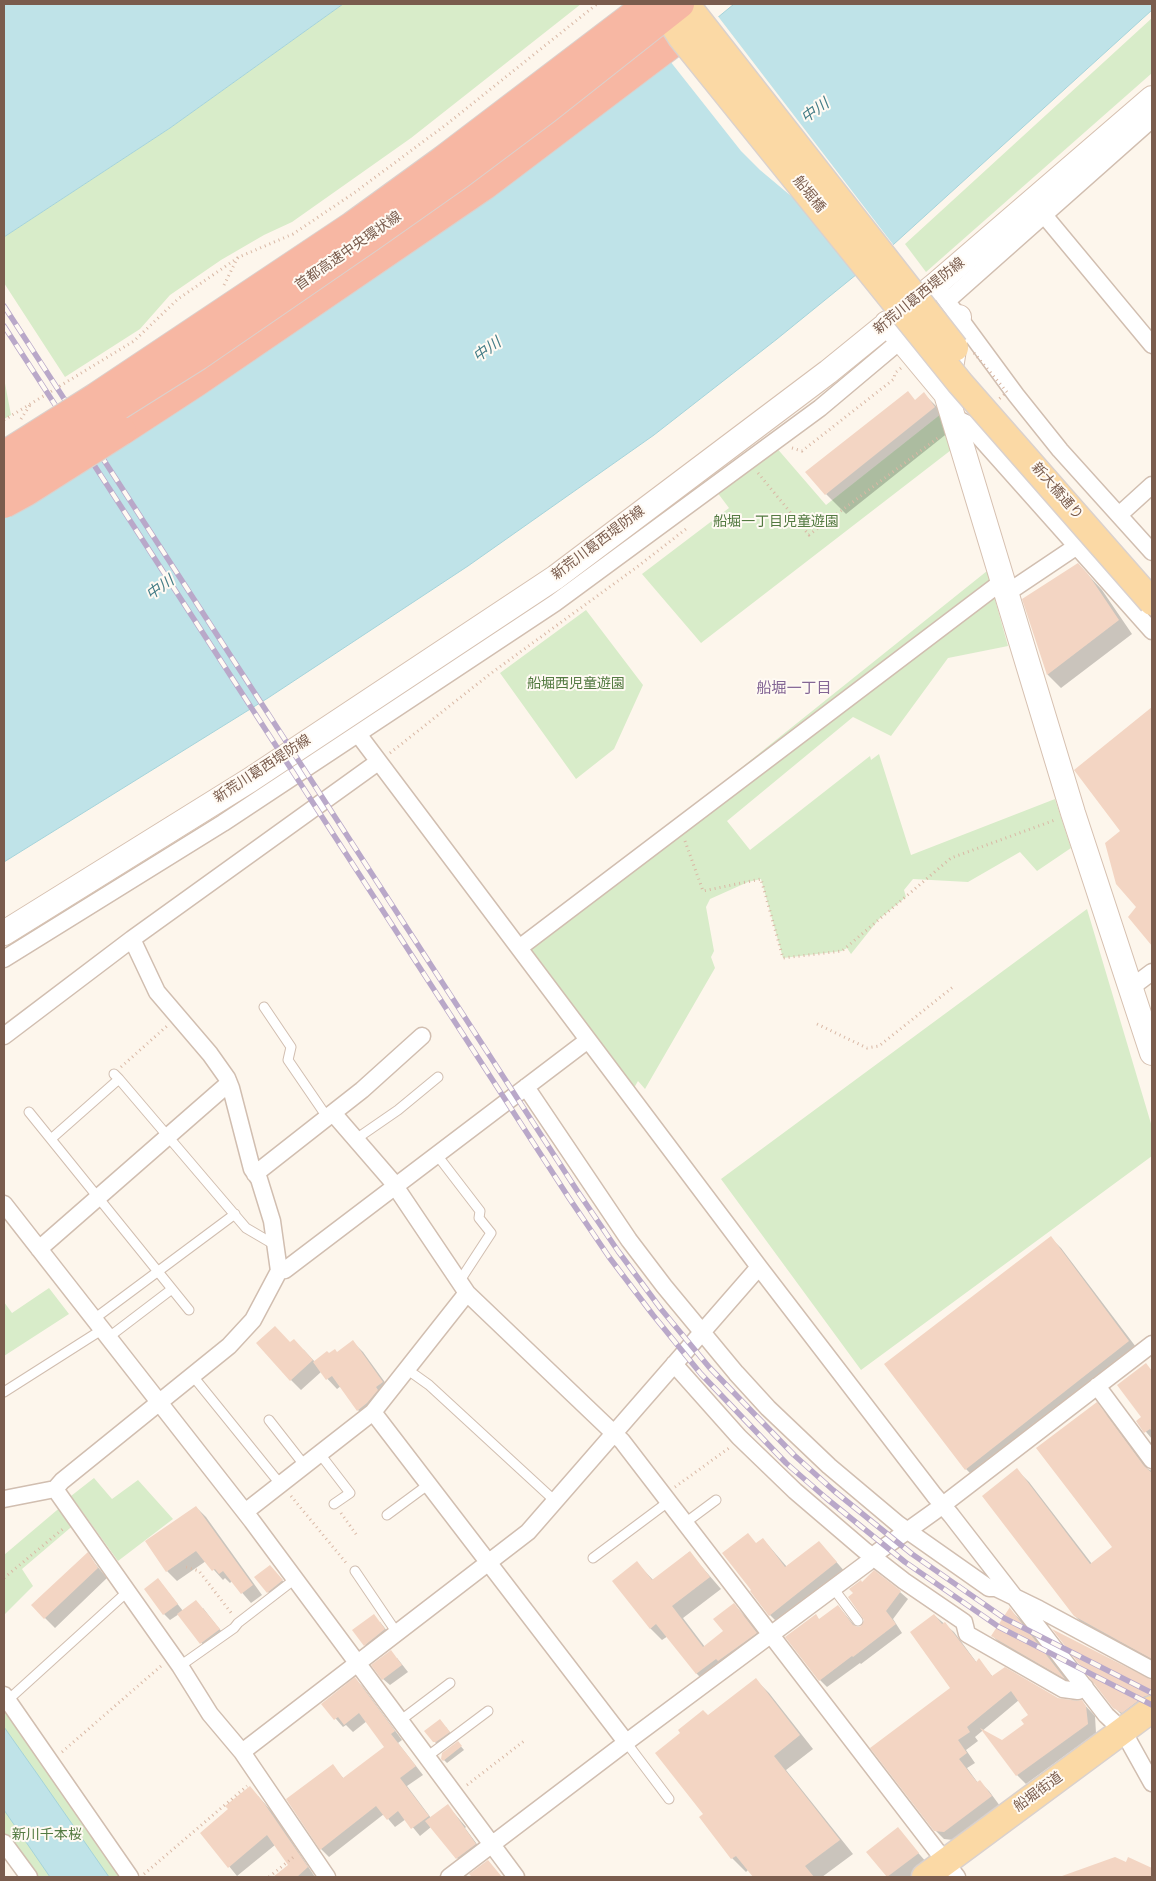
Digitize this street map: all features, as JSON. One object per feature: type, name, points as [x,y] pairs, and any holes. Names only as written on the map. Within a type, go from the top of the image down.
[{"type":"highway","points":[[4,433],[261,270],[489,109],[621,4]]},
{"type":"highway","name":"首都高速中央環状線","points":[[4,455],[96,397],[352,226],[451,155],[648,4]]},
{"type":"highway","points":[[4,504],[26,492],[189,388],[484,186],[681,37],[682,17],[680,4]]},
{"type":"highway","name":"首都高速中央環状線","points":[[4,478],[198,356],[371,238],[523,127],[680,4]]},
{"type":"main road","name":"船堀橋","points":[[660,4],[681,37],[960,383]]},
{"type":"main road","name":"船堀橋","points":[[686,4],[960,383]]},
{"type":"main road","name":"新荒川葛西堤防線","points":[[4,933],[250,780],[556,576],[828,372],[901,340],[947,301],[1152,98]]},
{"type":"main road","points":[[947,301],[960,383],[955,421],[1073,813],[1132,987],[1152,1053]]},
{"type":"main road","points":[[901,340],[960,383]]},
{"type":"main road","name":"新大橋通り","points":[[960,383],[1152,575]]},
{"type":"main road","name":"新大橋通り","points":[[960,383],[1152,602]]},
{"type":"main road","name":"船堀街道","points":[[942,1872],[1152,1709]]},
{"type":"street","points":[[1152,119],[947,301],[1016,395],[1060,450],[1152,552]]},
{"type":"street","points":[[1044,215],[1152,345]]},
{"type":"street","points":[[4,959],[222,823],[358,734],[555,603],[753,467],[773,442],[820,408],[901,340]]},
{"type":"street","points":[[955,421],[968,424],[1152,631]]},
{"type":"street","points":[[1119,515],[1150,493]]},
{"type":"street","points":[[519,948],[679,826],[1006,587],[1077,546]]},
{"type":"street","points":[[358,734],[759,1267],[1106,1715],[1123,1730],[1152,1783]]},
{"type":"street","points":[[4,1036],[132,939],[378,762]]},
{"type":"street","points":[[4,1499],[55,1489],[229,1346],[253,1320],[279,1271],[272,1221],[252,1169],[229,1083],[210,1054],[156,992],[132,939]]},
{"type":"street","points":[[1132,987],[1152,972]]},
{"type":"street","points":[[255,1174],[396,1061],[422,1036]]},
{"type":"street","points":[[279,1271],[286,1270],[588,1040]]},
{"type":"street","points":[[39,1249],[229,1083]]},
{"type":"street","points":[[526,1086],[629,1240],[664,1286],[768,1408],[829,1466],[907,1530],[989,1588],[996,1588],[1015,1597],[1152,1670]]},
{"type":"street","points":[[330,1115],[356,1139],[395,1187],[463,1288],[614,1433],[770,1635],[942,1872]]},
{"type":"street","points":[[4,1204],[245,1512],[516,1877]]},
{"type":"street","points":[[242,1752],[528,1532],[759,1267]]},
{"type":"street","points":[[245,1512],[373,1412],[408,1370],[463,1288]]},
{"type":"street","points":[[449,1877],[833,1588],[1152,1344]]},
{"type":"street","points":[[674,1364],[741,1439],[795,1491],[873,1557],[904,1581],[964,1622],[967,1634],[1063,1689],[1078,1691],[1084,1687]]},
{"type":"street","points":[[1096,1386],[1152,1460]]},
{"type":"street","points":[[373,1412],[626,1742]]},
{"type":"street","points":[[55,1489],[176,1661],[210,1714],[242,1752],[257,1777],[328,1877]]},
{"type":"street","points":[[6,1698],[130,1877]]},
{"type":"street","points":[[4,1843],[29,1877]]},
{"type":"lane","points":[[264,1007],[291,1047],[288,1060],[330,1115]]},
{"type":"lane","points":[[51,1139],[116,1077],[246,1228],[275,1245]]},
{"type":"lane","points":[[356,1139],[398,1110],[438,1077]]},
{"type":"lane","points":[[29,1112],[188,1310]]},
{"type":"lane","points":[[437,1155],[480,1211],[479,1218],[491,1233],[463,1288]]},
{"type":"lane","points":[[102,1328],[158,1272],[235,1214]]},
{"type":"lane","points":[[4,1392],[102,1328],[172,1289]]},
{"type":"lane","points":[[408,1370],[429,1385],[555,1501]]},
{"type":"lane","points":[[192,1375],[281,1484]]},
{"type":"lane","points":[[269,1420],[305,1466]]},
{"type":"lane","points":[[320,1454],[350,1493],[334,1504]]},
{"type":"lane","points":[[387,1515],[428,1484]]},
{"type":"lane","points":[[593,1558],[666,1499]]},
{"type":"lane","points":[[684,1523],[716,1500]]},
{"type":"lane","points":[[354,1571],[397,1633]]},
{"type":"lane","points":[[176,1661],[234,1628],[238,1622],[295,1579]]},
{"type":"lane","points":[[833,1588],[858,1621]]},
{"type":"lane","points":[[6,1698],[127,1592]]},
{"type":"lane","points":[[401,1720],[450,1683]]},
{"type":"lane","points":[[428,1756],[488,1710]]},
{"type":"lane","points":[[626,1742],[669,1799]]},
{"type":"path","points":[[4,420],[134,341],[178,299],[239,257],[293,234],[354,193],[447,124],[597,4]]},
{"type":"path","points":[[773,442],[802,451],[894,379],[901,340]]},
{"type":"path","points":[[753,467],[809,535],[955,421]]},
{"type":"path","points":[[750,478],[753,467]]},
{"type":"path","points":[[378,762],[490,674],[690,526]]},
{"type":"path","points":[[679,826],[703,891],[761,879],[783,958],[842,951],[951,858],[1073,813]]},
{"type":"path","points":[[817,1024],[867,1048],[879,1046],[953,987]]},
{"type":"path","points":[[116,1077],[177,1016]]},
{"type":"path","points":[[666,1499],[741,1439]]},
{"type":"path","points":[[281,1484],[354,1571]]},
{"type":"path","points":[[334,1504],[358,1537]]},
{"type":"path","points":[[4,1578],[76,1518]]},
{"type":"path","points":[[186,1567],[199,1571],[238,1622]]},
{"type":"path","points":[[51,1763],[176,1661]]},
{"type":"path","points":[[460,1790],[524,1742]]},
{"type":"path","points":[[140,1877],[257,1777]]},
{"type":"path","points":[[269,1877],[306,1847]]},
{"type":"green space","points":[[343,4],[581,4],[411,138],[292,222],[264,235],[221,260],[170,295],[140,329],[65,377],[4,283],[4,237],[170,128]]},
{"type":"green space","points":[[1152,18],[1152,73],[926,272],[905,244]]},
{"type":"green space","points":[[4,378],[11,415],[4,419]]},
{"type":"green space","name":"船堀一丁目児童遊園","points":[[941,414],[955,447],[701,643],[642,574],[729,508],[717,492],[775,446],[826,505]]},
{"type":"green space","points":[[987,571],[1008,646],[948,658],[891,736],[853,717],[727,821],[750,850],[870,756],[871,760],[879,754],[911,855],[1055,799],[1071,848],[1037,871],[1020,852],[968,882],[913,879],[904,890],[906,897],[879,919],[851,954],[847,948],[842,951],[783,958],[761,879],[748,882],[710,899],[706,907],[714,951],[711,957],[715,968],[645,1089],[638,1081],[630,1095],[519,948],[716,804],[711,792]]},
{"type":"green space","name":"船堀西児童遊園","points":[[586,610],[643,685],[614,749],[576,779],[500,673]]},
{"type":"green space","points":[[1087,909],[1152,1127],[1152,1156],[861,1370],[721,1179]]},
{"type":"green space","points":[[49,1288],[69,1314],[4,1356],[4,1302],[12,1313]]},
{"type":"green space","points":[[94,1478],[112,1499],[138,1480],[173,1519],[118,1561],[71,1496]]},
{"type":"green space","points":[[63,1505],[76,1523],[22,1569],[33,1586],[4,1615],[4,1555]]},
{"type":"green space","name":"新川千本桜","points":[[4,1709],[120,1877],[31,1877],[4,1840]]},
{"type":"water","points":[[4,4],[343,4],[170,128],[4,237]]},
{"type":"water","name":"中川","points":[[734,4],[1152,4],[1152,10],[894,244],[654,435],[468,566],[268,698],[4,862],[4,517],[104,458],[406,256],[688,42]]},
{"type":"water","name":"新川千本桜","points":[[4,1727],[109,1877],[50,1877],[4,1810]]},
{"type":"pier","points":[[717,15],[895,247],[860,276],[797,201],[760,170],[741,151],[666,56]]},
{"type":"building","points":[[908,391],[915,400],[924,392],[935,407],[825,495],[805,472]]},
{"type":"building","points":[[1078,563],[1088,574],[1119,620],[1047,675],[1022,599]]},
{"type":"building","points":[[1152,707],[1152,946],[1128,917],[1136,907],[1116,884],[1105,843],[1120,831],[1074,770]]},
{"type":"building","points":[[1051,1236],[1129,1341],[965,1470],[884,1364]]},
{"type":"building","points":[[275,1326],[290,1342],[294,1339],[313,1360],[290,1381],[256,1343]]},
{"type":"building","points":[[353,1340],[383,1382],[376,1387],[378,1390],[367,1403],[357,1411],[332,1376],[326,1380],[313,1362],[327,1351],[329,1353],[335,1349],[337,1352]]},
{"type":"building","points":[[1146,1363],[1152,1371],[1152,1431],[1150,1429],[1144,1433],[1136,1421],[1141,1417],[1117,1385]]},
{"type":"building","points":[[1097,1402],[1144,1466],[1152,1473],[1152,1659],[1074,1616],[982,1496],[1017,1468],[1090,1564],[1112,1547],[1036,1448]]},
{"type":"building","points":[[196,1506],[253,1585],[241,1594],[223,1571],[219,1574],[215,1569],[212,1571],[196,1551],[166,1572],[145,1541]]},
{"type":"building","points":[[748,1533],[756,1543],[763,1538],[785,1567],[819,1541],[837,1562],[769,1616],[722,1553]]},
{"type":"building","points":[[690,1551],[710,1577],[672,1606],[703,1647],[723,1631],[713,1619],[734,1603],[757,1633],[696,1674],[656,1624],[650,1629],[612,1581],[637,1561],[652,1580]]},
{"type":"building","points":[[88,1552],[98,1568],[44,1619],[31,1605]]},
{"type":"building","points":[[270,1565],[283,1580],[267,1593],[254,1577]]},
{"type":"building","points":[[874,1570],[901,1591],[886,1611],[896,1624],[819,1681],[785,1637],[816,1614],[819,1619],[838,1605],[853,1625],[861,1626],[864,1620],[848,1597],[853,1593],[849,1589],[861,1580],[862,1582]]},
{"type":"building","points":[[158,1578],[178,1604],[163,1615],[144,1589]]},
{"type":"building","points":[[196,1600],[220,1629],[200,1644],[177,1614]]},
{"type":"building","points":[[1010,1608],[1065,1679],[991,1636]]},
{"type":"building","points":[[374,1614],[385,1629],[364,1646],[352,1630]]},
{"type":"building","points":[[934,1614],[942,1624],[945,1622],[976,1662],[979,1658],[992,1676],[1005,1667],[1058,1698],[1082,1700],[1086,1706],[1088,1724],[1016,1776],[980,1728],[1002,1740],[1024,1724],[1021,1720],[1028,1715],[1011,1691],[967,1727],[970,1732],[958,1740],[967,1753],[959,1759],[977,1782],[980,1780],[992,1796],[944,1832],[934,1831],[870,1748],[950,1688],[910,1632]]},
{"type":"building","points":[[1052,1629],[1152,1680],[1152,1694],[1143,1697],[1122,1713],[1113,1708]]},
{"type":"building","points":[[391,1650],[402,1665],[382,1680],[371,1665]]},
{"type":"building","points":[[355,1677],[395,1731],[391,1734],[416,1766],[400,1778],[429,1816],[411,1829],[398,1811],[387,1820],[376,1806],[320,1850],[286,1799],[333,1764],[343,1778],[384,1747],[359,1713],[344,1725],[338,1717],[334,1720],[321,1704]]},
{"type":"building","points":[[756,1678],[800,1735],[774,1756],[840,1840],[805,1866],[814,1877],[753,1877],[736,1856],[731,1859],[699,1817],[703,1814],[655,1753],[680,1733],[678,1730],[703,1710],[708,1715]]},
{"type":"building","points":[[440,1719],[450,1732],[436,1742],[433,1742],[424,1731]]},
{"type":"building","points":[[458,1741],[462,1746],[443,1761],[441,1759],[442,1753]]},
{"type":"building","points":[[250,1786],[308,1867],[297,1877],[273,1877],[288,1865],[267,1835],[228,1868],[200,1833],[228,1809],[225,1806]]},
{"type":"building","points":[[448,1804],[476,1844],[456,1859],[425,1821]]},
{"type":"building","points":[[898,1827],[919,1853],[887,1877],[866,1852]]},
{"type":"building","points":[[1115,1857],[1126,1862],[1128,1857],[1152,1868],[1152,1877],[1062,1876]]},
{"type":"building","points":[[488,1860],[502,1877],[472,1877],[469,1874]]},
{"type":"railway","points":[[4,306],[578,1192],[618,1251],[661,1309],[709,1367],[794,1455],[833,1490],[912,1554],[1004,1618],[1152,1693]]},
{"type":"railway","points":[[4,326],[569,1198],[609,1257],[701,1374],[786,1463],[905,1562],[999,1627],[1152,1705]]},
{"type":"district","name":"船堀一丁目","points":[[794,690]]}]
